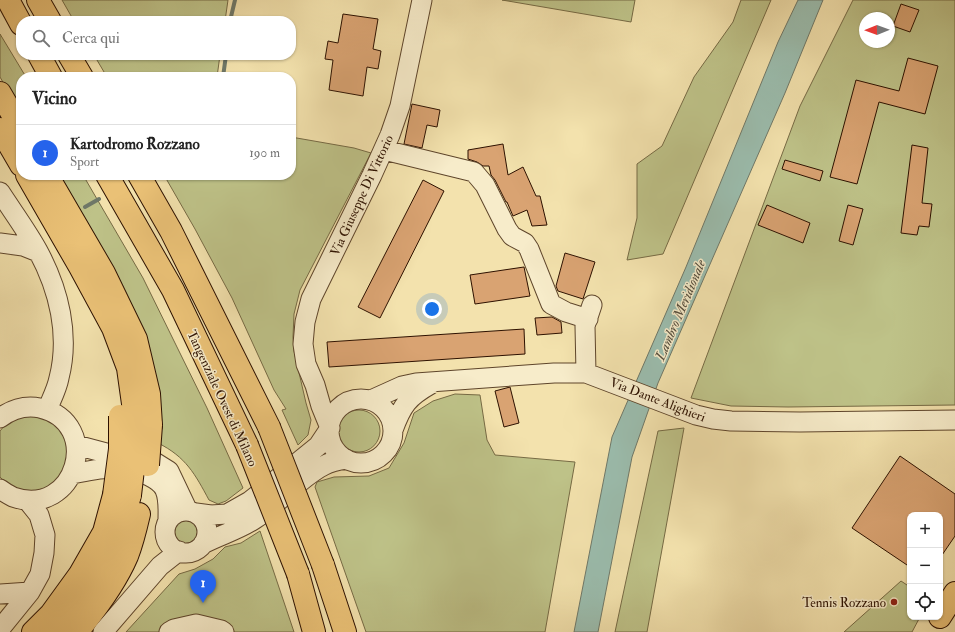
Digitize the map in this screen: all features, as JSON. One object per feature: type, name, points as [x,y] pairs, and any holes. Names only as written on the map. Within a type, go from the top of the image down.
[{"type":"main road","points":[[8,0],[17,16]]},
{"type":"main road","points":[[38,0],[47,16]]},
{"type":"main road","points":[[43,0],[48,16]]},
{"type":"main road","points":[[42,60],[48,72]]},
{"type":"main road","points":[[72,60],[79,72]]},
{"type":"main road","points":[[0,93],[16,120]]},
{"type":"main road","points":[[0,129],[16,156]]},
{"type":"main road","points":[[30,180],[91,288],[110,349],[135,419],[148,474],[129,497],[104,532],[80,574],[52,614],[33,632]]},
{"type":"main road","points":[[50,180],[104,273],[136,339],[149,394],[120,449],[129,497],[127,555],[111,586],[77,632]]},
{"type":"main road","name":"Tangenziale Ovest di Milano","points":[[110,180],[173,290],[247,445],[298,574],[314,632]]},
{"type":"main road","name":"Tangenziale Ovest di Milano","points":[[142,180],[171,231],[269,428],[323,565],[345,632]]},
{"type":"main road","points":[[57,632],[80,605],[104,566],[123,523],[129,497]]},
{"type":"main road","points":[[943,612],[955,593]]},
{"type":"main road","points":[[932,632],[938,620]]},
{"type":"street","name":"Via Giuseppe Di Vittorio","points":[[330,428],[306,364],[303,344],[304,322],[311,299],[384,150],[400,106],[422,0]]},
{"type":"street","points":[[384,150],[474,172],[485,184],[507,230],[512,236],[525,243],[529,249],[551,304],[566,312],[590,312],[585,326],[586,373]]},
{"type":"street","points":[[0,192],[38,252],[54,287],[60,308],[63,335],[63,359],[59,380],[47,410]]},
{"type":"street","points":[[0,243],[23,246],[38,252]]},
{"type":"street","name":"Via Dante Alighieri","points":[[371,400],[402,386],[434,382],[554,373],[586,373],[696,415],[713,419],[731,421],[800,422],[955,420]]},
{"type":"street","name":"Via Dante Alighieri","points":[[393,430],[398,415],[411,397],[434,382]]},
{"type":"street","points":[[315,385],[330,395],[347,402]]},
{"type":"street","points":[[355,399],[371,400],[387,411],[393,430],[391,440],[386,450],[378,458],[368,462],[356,462],[346,458],[337,451],[331,440],[331,420],[340,407],[347,402],[355,399]]},
{"type":"street","points":[[0,418],[8,412],[20,408],[34,407],[47,410],[61,418],[71,430],[76,445],[77,460],[72,474],[65,485],[54,494],[41,499],[27,500],[12,497],[0,489]]},
{"type":"street","points":[[168,520],[177,512],[192,512],[211,515],[227,514],[250,501],[318,446],[330,428]]},
{"type":"street","points":[[72,474],[104,468],[126,468],[156,479],[164,489],[168,503],[168,520],[165,532],[166,538],[174,548],[179,551],[191,552],[198,549],[203,544],[206,538],[206,524],[202,518],[192,512],[169,471],[153,461],[130,455],[106,453],[76,445]]},
{"type":"street","points":[[203,544],[232,532],[256,519],[323,466],[336,460],[346,458]]},
{"type":"street","points":[[0,630],[30,592],[40,574],[44,553],[45,535],[39,515],[27,500]]},
{"type":"street","points":[[103,632],[160,566],[179,551]]},
{"type":"street","points":[[0,594],[30,592]]},
{"type":"street","points":[[169,632],[174,628],[196,624],[224,632]]},
{"type":"green space","points":[[62,0],[228,0],[226,16],[71,16]]},
{"type":"green space","points":[[502,0],[635,0],[631,22]]},
{"type":"green space","points":[[741,0],[771,0],[663,254],[627,260],[637,218],[637,164],[662,146],[694,77],[733,22]]},
{"type":"green space","points":[[853,0],[955,0],[955,405],[788,407],[731,406],[691,398],[800,106]]},
{"type":"green space","points":[[0,34],[23,72],[16,72],[16,105],[0,77]]},
{"type":"green space","points":[[97,60],[219,60],[218,72],[104,72]]},
{"type":"green space","points":[[296,138],[354,148],[371,153],[300,290],[294,314],[294,351],[311,420],[308,435],[298,445],[282,410],[286,409],[274,390],[232,298],[167,180],[296,180]]},
{"type":"green space","points":[[59,180],[86,180],[143,278],[207,408],[243,488],[226,501],[218,504],[209,500],[194,474],[183,460],[168,448],[158,443]]},
{"type":"green space","points":[[455,394],[480,395],[487,440],[495,455],[575,462],[545,632],[366,632],[315,487],[317,482],[334,477],[369,476],[389,468],[404,443],[414,413],[433,401]]},
{"type":"green space","points":[[359,410],[374,416],[380,431],[374,446],[359,452],[344,446],[338,431],[344,416]]},
{"type":"green space","points":[[30,415],[44,418],[61,429],[68,441],[69,452],[62,476],[55,484],[39,491],[23,492],[14,488],[0,477],[0,431],[6,424],[21,417]]},
{"type":"green space","points":[[684,428],[647,632],[615,632],[658,431]]},
{"type":"green space","points":[[186,518],[195,522],[199,531],[195,540],[186,544],[177,540],[173,531],[177,522]]},
{"type":"green space","points":[[260,531],[294,632],[126,632],[179,574],[195,569],[213,559],[225,547],[241,543]]},
{"type":"green space","name":"Tennis Rozzano","points":[[901,581],[907,585],[907,620],[918,620],[912,632],[844,632]]},
{"type":"water","name":"Lambro Meridionale","points":[[798,0],[823,0],[785,93],[658,383],[632,457],[598,632],[574,632],[612,437],[686,267],[778,42]]},
{"type":"building","points":[[901,4],[919,10],[910,32],[895,27],[895,20]]},
{"type":"building","points":[[343,14],[378,19],[373,49],[381,51],[378,69],[367,67],[363,96],[329,90],[333,60],[325,59],[328,41],[338,43]]},
{"type":"building","points":[[908,58],[938,66],[925,114],[879,102],[857,184],[830,177],[856,80],[899,91]]},
{"type":"building","points":[[412,104],[440,110],[437,127],[427,125],[422,148],[404,144]]},
{"type":"building","points":[[503,144],[508,175],[523,167],[536,196],[540,196],[547,225],[532,226],[527,210],[513,216],[507,202],[491,175],[489,166],[483,166],[468,159],[468,150]]},
{"type":"building","points":[[912,145],[928,148],[922,203],[932,204],[929,227],[919,226],[917,235],[901,233]]},
{"type":"building","points":[[785,160],[823,171],[820,181],[782,169]]},
{"type":"building","points":[[423,180],[444,191],[380,318],[358,307]]},
{"type":"building","points":[[767,205],[810,223],[803,243],[758,225]]},
{"type":"building","points":[[848,205],[863,209],[853,245],[839,241]]},
{"type":"building","points":[[565,253],[595,262],[583,299],[558,291],[556,286]]},
{"type":"building","points":[[524,267],[530,296],[475,304],[470,275]]},
{"type":"building","points":[[552,317],[561,322],[562,333],[537,335],[535,318]]},
{"type":"building","points":[[524,329],[525,354],[329,367],[327,342]]},
{"type":"building","points":[[510,387],[519,423],[504,427],[495,391]]},
{"type":"building","points":[[900,456],[955,494],[955,536],[943,554],[943,512],[907,512],[907,565],[852,528]]},
{"type":"waterway","points":[[231,16],[235,0]]},
{"type":"waterway","points":[[224,72],[225,60]]},
{"type":"waterway","points":[[85,207],[99,199]]},
{"type":"place","name":"Tennis Rozzano","points":[[894,602]]},
{"type":"place","name":"Kartodromo Rozzano","points":[[203,603]]}]
